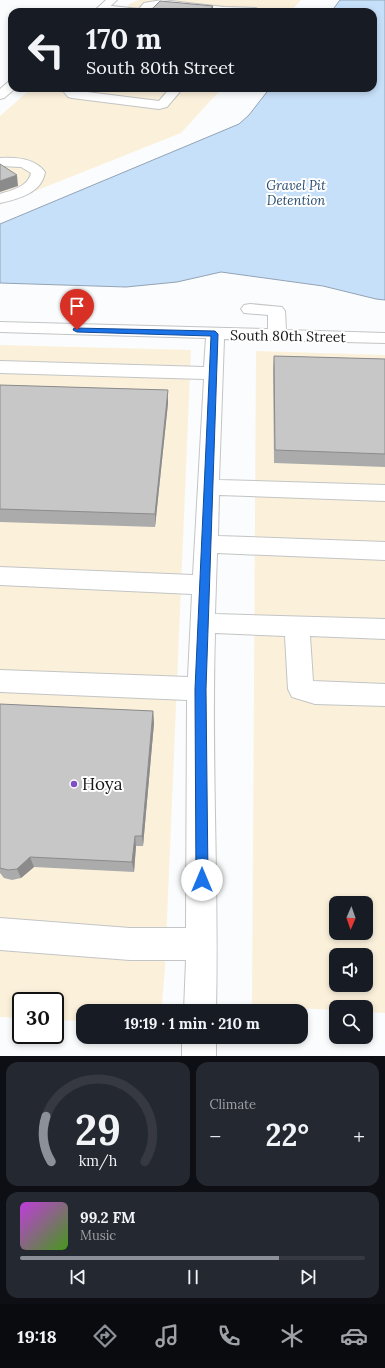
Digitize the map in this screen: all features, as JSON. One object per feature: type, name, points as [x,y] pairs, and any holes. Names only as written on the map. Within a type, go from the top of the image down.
[{"type":"street","points":[[102,8],[112,0]]},
{"type":"street","points":[[181,5],[197,0]]},
{"type":"street","points":[[207,0],[261,2],[257,8]]},
{"type":"street","points":[[145,8],[148,5],[161,3],[202,8]]},
{"type":"street","points":[[0,95],[8,88]]},
{"type":"street","points":[[70,92],[72,94],[159,105],[163,104],[173,92]]},
{"type":"street","points":[[0,162],[23,163],[30,165],[38,172],[38,177],[32,185],[0,199]]},
{"type":"street","points":[[250,309],[276,311],[278,335]]},
{"type":"street","name":"South 80th Street","points":[[0,328],[385,338]]},
{"type":"street","points":[[200,1004],[202,944],[200,689],[215,334]]},
{"type":"street","points":[[0,367],[213,373]]},
{"type":"street","points":[[208,487],[385,493]]},
{"type":"street","points":[[206,544],[385,551]]},
{"type":"street","points":[[0,576],[204,585]]},
{"type":"street","points":[[203,623],[385,630]]},
{"type":"street","points":[[298,626],[301,689],[315,693],[385,695]]},
{"type":"street","points":[[0,682],[200,689]]},
{"type":"street","points":[[0,934],[130,944],[202,944]]},
{"type":"street","points":[[199,1044],[199,1056]]},
{"type":"shaded area","points":[[139,0],[301,0],[294,8],[125,8],[131,3]]},
{"type":"shaded area","points":[[27,92],[218,92],[181,133],[0,205],[0,116]]},
{"type":"shaded area","points":[[0,345],[191,350],[165,967],[162,1004],[76,1004],[76,1021],[64,1020],[64,992],[12,992],[12,1018],[0,1017]]},
{"type":"shaded area","points":[[256,351],[385,355],[385,1013],[373,1012],[373,1000],[329,1000],[329,1010],[308,1009],[308,1004],[252,1004]]},
{"type":"water","name":"Gravel Pit Detention","points":[[340,0],[385,0],[385,300],[323,286],[221,272],[177,282],[126,287],[0,283],[0,224],[239,124],[249,115],[267,92],[377,92],[377,8],[334,8]]},
{"type":"building","points":[[160,1],[213,6],[211,8],[153,8]]},
{"type":"building","points":[[0,164],[17,175],[0,181]]},
{"type":"building","points":[[274,356],[385,359],[385,454],[275,450]]},
{"type":"building","points":[[0,385],[168,390],[155,514],[0,509]]},
{"type":"building","name":"Hoya","points":[[0,704],[153,711],[142,836],[135,836],[132,862],[30,857],[17,869],[8,870],[0,868]]},
{"type":"place","name":"Hoya","points":[[74,784]]},
{"type":"route","points":[[77,330],[215,334],[200,689],[202,880]]}]
